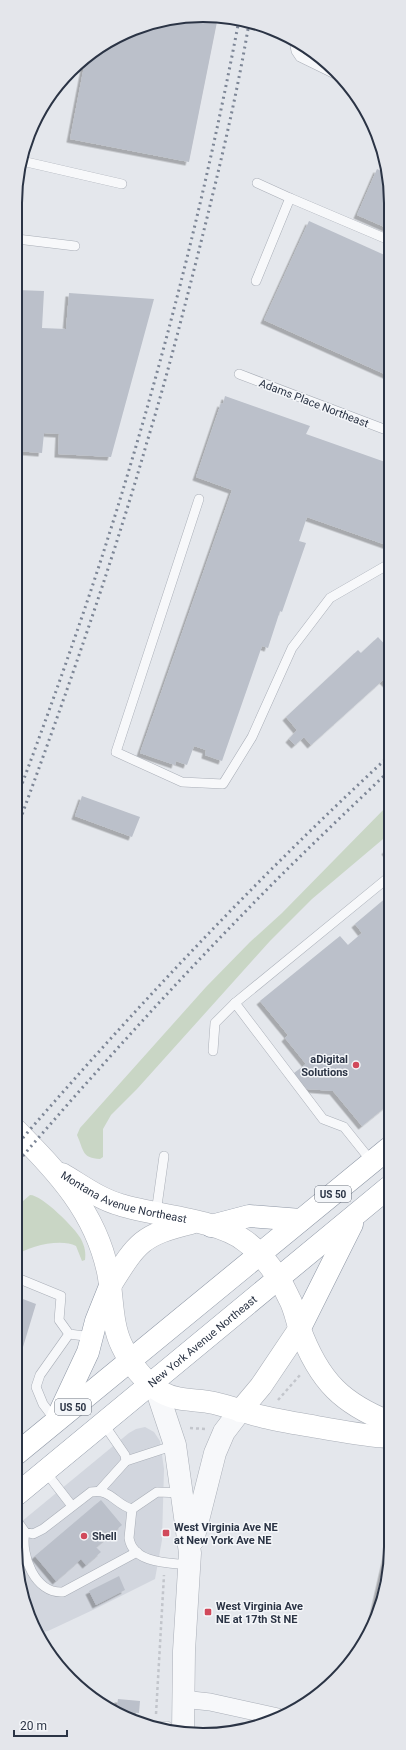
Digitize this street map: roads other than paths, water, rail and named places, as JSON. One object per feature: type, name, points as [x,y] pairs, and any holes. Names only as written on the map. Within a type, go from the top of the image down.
[{"type":"main road","name":"Montana Avenue Northeast","points":[[22,1136],[54,1169],[84,1210],[94,1228],[102,1248],[110,1286],[116,1329],[122,1346],[131,1360],[154,1386]]},
{"type":"main road","name":"US 50","points":[[22,1449],[384,1152]]},
{"type":"main road","name":"Montana Avenue Northeast","points":[[54,1169],[107,1201],[132,1209],[203,1224],[239,1236],[259,1254],[278,1280],[289,1298],[300,1328]]},
{"type":"main road","name":"New York Avenue Northeast","points":[[22,1490],[103,1423],[154,1386],[384,1192]]},
{"type":"main road","points":[[240,1411],[261,1386],[300,1328],[357,1214]]},
{"type":"main road","points":[[56,1422],[85,1359],[96,1321],[110,1286],[130,1254],[143,1241],[161,1231],[248,1216],[301,1220]]},
{"type":"main road","points":[[300,1328],[319,1368],[335,1389],[360,1409],[384,1420]]},
{"type":"main road","points":[[154,1386],[176,1398],[194,1402],[213,1403],[266,1418],[370,1436],[384,1437]]},
{"type":"street","points":[[154,1386],[179,1436],[182,1493],[190,1559]]},
{"type":"street","points":[[167,1725],[182,1698],[190,1559],[214,1453],[224,1432],[240,1411]]},
{"type":"street","points":[[182,1698],[210,1702],[269,1715]]},
{"type":"lane","points":[[295,47],[300,58],[325,69]]},
{"type":"lane","points":[[26,162],[122,184]]},
{"type":"lane","points":[[257,183],[384,238]]},
{"type":"lane","points":[[256,281],[290,198]]},
{"type":"lane","points":[[22,240],[76,246]]},
{"type":"lane","name":"Adams Place Northeast","points":[[239,374],[384,429]]},
{"type":"lane","points":[[199,499],[116,752],[182,782],[224,784],[252,737],[292,648],[330,598],[384,567]]},
{"type":"lane","points":[[213,1051],[215,1023],[235,1003],[384,881]]},
{"type":"lane","points":[[235,1003],[323,1118],[344,1127],[372,1162]]},
{"type":"lane","points":[[156,1213],[164,1156]]},
{"type":"lane","points":[[22,1280],[61,1296],[59,1320],[69,1334],[92,1337]]},
{"type":"lane","points":[[56,1422],[43,1404],[36,1387],[40,1375],[69,1334]]},
{"type":"lane","points":[[103,1423],[125,1455],[126,1461]]},
{"type":"lane","points":[[22,1528],[25,1532],[33,1534],[43,1529],[91,1492],[100,1490],[126,1461],[179,1436]]},
{"type":"lane","points":[[45,1471],[72,1506]]},
{"type":"lane","points":[[100,1490],[127,1508],[132,1509]]},
{"type":"lane","points":[[182,1493],[156,1492],[132,1509],[129,1538],[130,1543],[137,1552],[152,1561],[190,1559]]},
{"type":"lane","points":[[25,1532],[23,1540],[24,1551],[29,1566],[46,1588],[54,1593],[63,1592],[137,1552]]},
{"type":"railway","points":[[22,784],[59,684],[99,566],[160,363],[211,158],[238,25]]},
{"type":"railway","points":[[22,814],[101,589],[161,395],[219,168],[248,28]]},
{"type":"railway","points":[[22,1139],[150,995],[291,849],[384,761]]},
{"type":"railway","points":[[22,1157],[185,974],[298,859],[384,776]]},
{"type":"place","name":"aDigital Solutions","points":[[356,1065]]},
{"type":"place","name":"West Virginia Ave NE at New York Ave NE","points":[[166,1533]]},
{"type":"place","name":"Shell","points":[[84,1536]]},
{"type":"place","name":"West Virginia Ave NE at 17th St NE","points":[[208,1612]]}]
